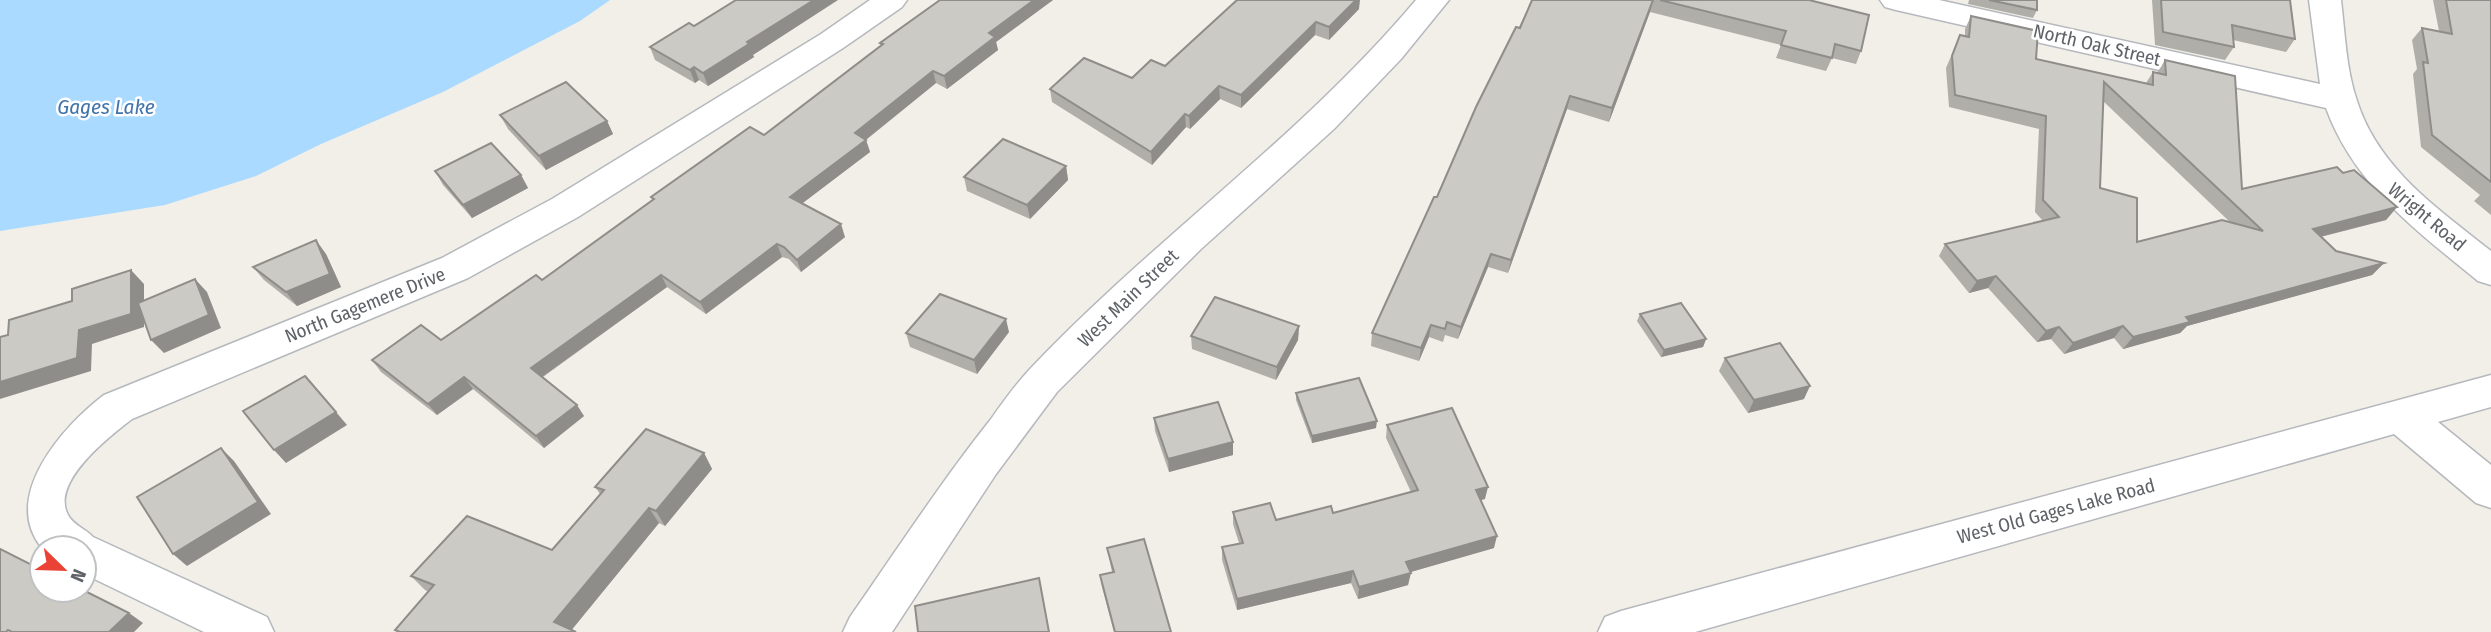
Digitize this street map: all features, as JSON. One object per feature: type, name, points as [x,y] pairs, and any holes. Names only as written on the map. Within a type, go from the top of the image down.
[{"type":"street","name":"North Gagemere Drive","points":[[58,534],[50,528],[45,506],[50,478],[67,452],[88,430],[118,407],[455,268],[565,208],[891,0]]},
{"type":"street","name":"West Main Street","points":[[866,632],[981,462],[1043,381],[1188,240],[1322,121],[1390,52],[1433,0]]},
{"type":"street","name":"North Oak Street","points":[[1896,0],[2340,100]]},
{"type":"street","name":"Wright Road","points":[[2325,0],[2340,100],[2356,143],[2385,182],[2491,271]]},
{"type":"street","name":"West Old Gages Lake Road","points":[[1621,632],[2491,391]]},
{"type":"street","points":[[2400,416],[2491,490]]},
{"type":"street","points":[[98,560],[251,632]]},
{"type":"water","name":"Gages Lake","points":[[0,0],[610,0],[580,21],[443,92],[321,144],[256,176],[165,205],[0,231]]},
{"type":"building","points":[[736,0],[814,0],[703,73],[694,67],[690,70],[650,47],[689,23],[694,26]]},
{"type":"building","points":[[940,0],[1034,0],[989,33],[995,37],[944,76],[933,71],[855,133],[866,140],[790,197],[841,224],[797,260],[777,244],[700,302],[661,275],[531,368],[577,405],[536,436],[464,377],[428,404],[372,360],[421,325],[441,340],[536,275],[542,280],[654,199],[651,197],[750,127],[764,135],[883,44],[880,43]]},
{"type":"building","points":[[1237,0],[1356,0],[1329,27],[1316,22],[1241,95],[1219,86],[1189,116],[1185,114],[1151,152],[1050,89],[1084,58],[1132,78],[1151,60],[1165,66]]},
{"type":"building","points":[[1532,0],[1653,0],[1612,108],[1570,96],[1511,260],[1491,254],[1461,327],[1447,322],[1445,329],[1431,325],[1421,348],[1372,333],[1434,197],[1437,197],[1476,107],[1516,27],[1520,28]]},
{"type":"building","points":[[1660,0],[1809,0],[1869,15],[1861,51],[1835,44],[1832,58],[1781,45],[1786,31]]},
{"type":"building","points":[[1989,0],[2037,0],[2037,10]]},
{"type":"building","points":[[2161,0],[2290,0],[2295,39],[2232,25],[2234,47],[2163,32]]},
{"type":"building","points":[[2446,0],[2491,0],[2491,182],[2432,135],[2423,62],[2428,63],[2422,28],[2452,34]]},
{"type":"building","points":[[1971,16],[2038,31],[2036,59],[2153,85],[2153,72],[2166,75],[2165,60],[2235,76],[2242,189],[2337,167],[2343,173],[2354,170],[2397,207],[2313,229],[2336,251],[2384,263],[2186,317],[2190,322],[2133,337],[2123,326],[2073,343],[2059,327],[2046,331],[1996,276],[1977,281],[1945,244],[2059,217],[2043,200],[2046,116],[1955,95],[1952,56],[1960,35],[1969,37]],"holes":[[[2104,82],[2263,231],[2222,220],[2137,242],[2137,198],[2100,188]]]},
{"type":"building","points":[[566,82],[607,121],[539,156],[500,115]]},
{"type":"building","points":[[1003,139],[1066,166],[1027,205],[964,177]]},
{"type":"building","points":[[491,143],[521,175],[463,205],[435,171]]},
{"type":"building","points":[[316,240],[330,274],[286,292],[253,267]]},
{"type":"building","points":[[131,270],[131,314],[79,330],[77,358],[0,382],[0,337],[8,335],[9,320],[72,301],[72,289]]},
{"type":"building","points":[[195,279],[209,315],[151,340],[138,303]]},
{"type":"building","points":[[940,294],[1006,319],[974,360],[906,333]]},
{"type":"building","points":[[1215,297],[1299,326],[1277,367],[1191,336]]},
{"type":"building","points":[[1681,303],[1706,339],[1664,350],[1640,314]]},
{"type":"building","points":[[1780,343],[1810,386],[1754,400],[1725,358]]},
{"type":"building","points":[[305,376],[336,412],[274,450],[243,411]]},
{"type":"building","points":[[1359,378],[1377,421],[1312,436],[1296,393]]},
{"type":"building","points":[[1218,402],[1233,442],[1168,459],[1154,418]]},
{"type":"building","points":[[1452,408],[1488,487],[1476,490],[1497,536],[1406,562],[1411,573],[1359,587],[1353,571],[1237,599],[1222,547],[1243,543],[1233,512],[1270,503],[1276,520],[1331,506],[1333,513],[1418,490],[1387,425]]},
{"type":"building","points":[[646,429],[704,453],[656,511],[649,508],[554,622],[576,632],[395,630],[434,585],[411,576],[467,516],[552,550],[604,490],[595,487]]},
{"type":"building","points":[[221,448],[258,502],[173,554],[137,497]]},
{"type":"building","points":[[1144,539],[1171,632],[1115,632],[1100,575],[1114,572],[1107,548]]},
{"type":"building","points":[[0,549],[28,563],[28,604],[98,604],[98,598],[129,613],[109,632],[0,632]]},
{"type":"building","points":[[1039,578],[1049,632],[918,632],[915,606]]}]
